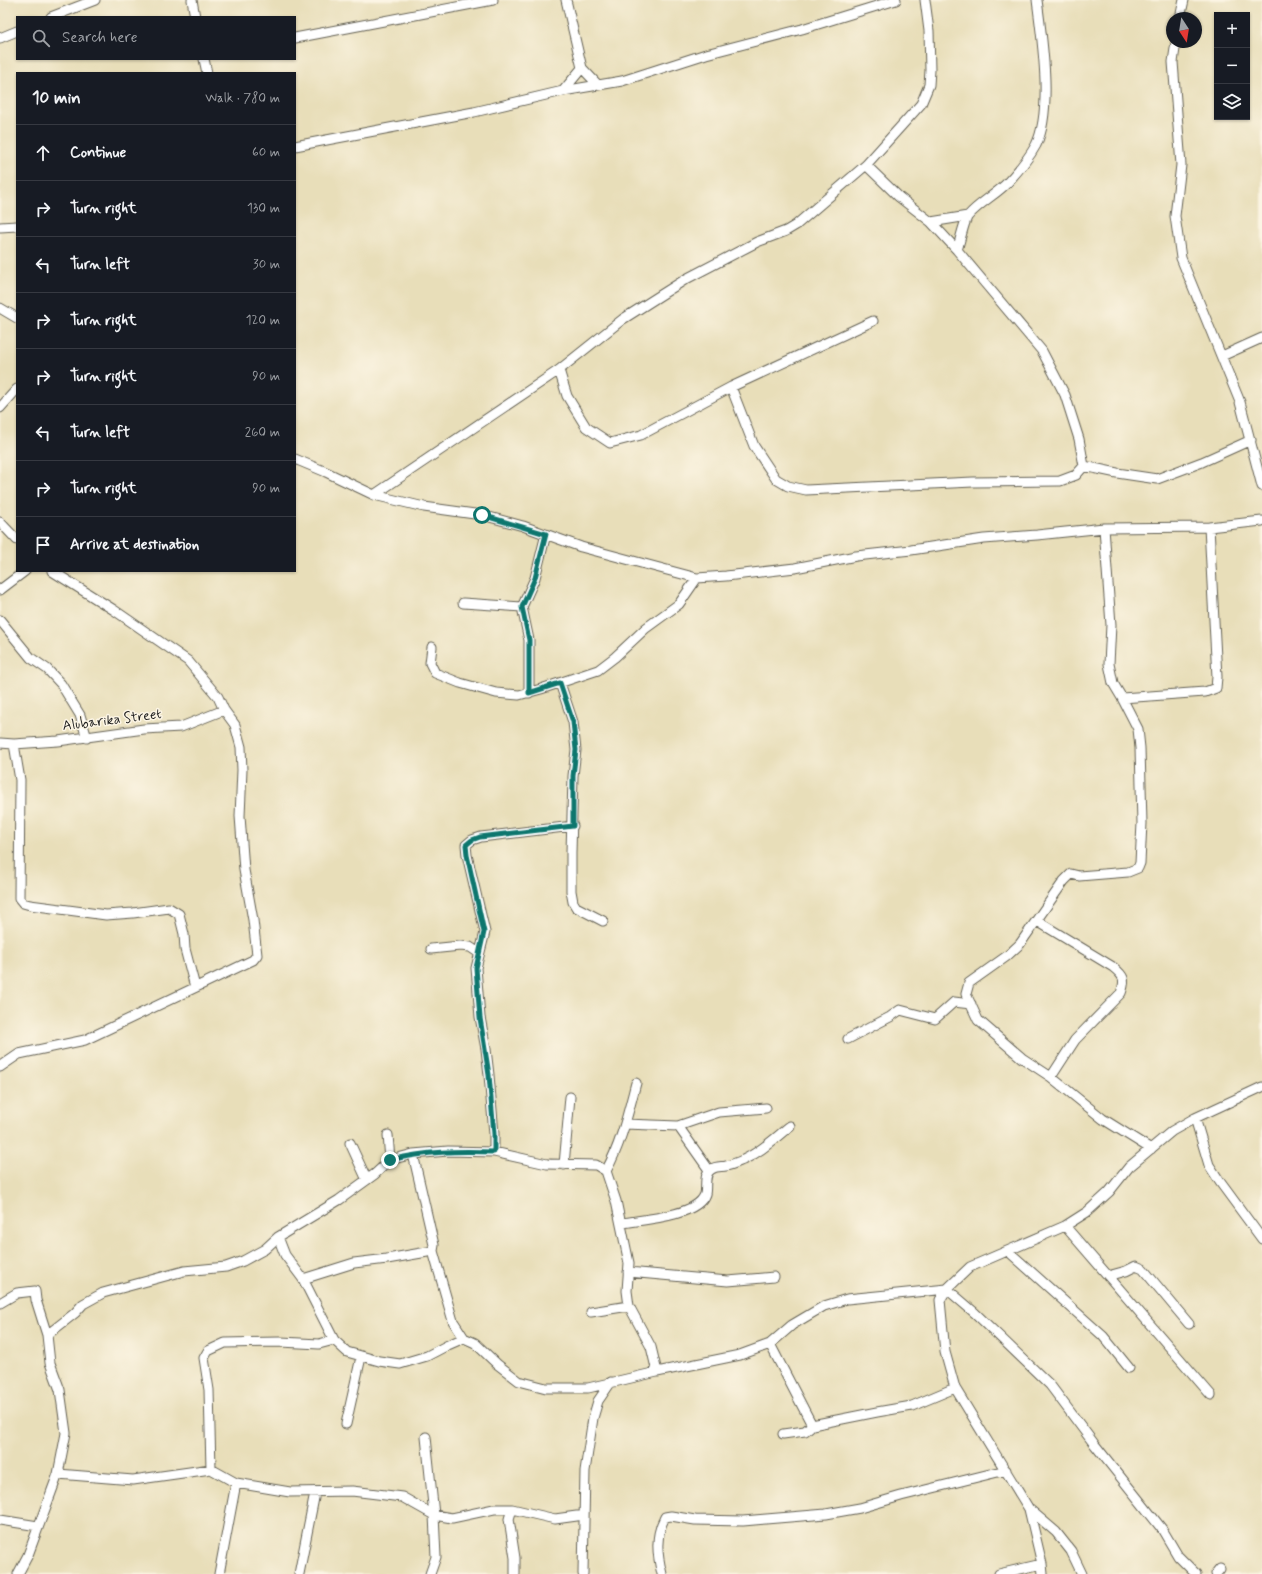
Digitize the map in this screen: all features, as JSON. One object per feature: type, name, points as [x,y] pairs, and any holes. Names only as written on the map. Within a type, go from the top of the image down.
[{"type":"street","points":[[54,16],[94,0]]},
{"type":"street","points":[[192,0],[195,16]]},
{"type":"street","points":[[296,38],[493,0]]},
{"type":"street","points":[[566,0],[582,68],[598,85]]},
{"type":"street","points":[[296,146],[474,112],[563,91],[622,81],[706,54],[802,29],[896,0]]},
{"type":"street","points":[[374,495],[559,370],[623,319],[686,279],[757,242],[786,231],[796,225],[866,165],[921,104],[929,85],[929,31],[925,0]]},
{"type":"street","points":[[931,222],[968,216],[1007,183],[1027,159],[1036,145],[1044,119],[1045,96],[1038,0]]},
{"type":"street","points":[[1181,12],[1184,0]]},
{"type":"street","points":[[0,38],[16,31]]},
{"type":"street","points":[[1175,48],[1173,62],[1181,165],[1175,216],[1181,258],[1240,402],[1262,486]]},
{"type":"street","points":[[204,60],[207,72]]},
{"type":"street","points":[[563,91],[582,68]]},
{"type":"street","points":[[866,165],[900,197],[931,222],[957,250],[1042,350],[1065,396],[1079,438],[1084,466]]},
{"type":"street","points":[[957,250],[968,216]]},
{"type":"street","points":[[0,227],[16,226]]},
{"type":"street","points":[[0,308],[16,317]]},
{"type":"street","points":[[559,370],[568,396],[586,427],[610,443],[641,435],[731,387],[873,321]]},
{"type":"street","points":[[1222,356],[1262,338]]},
{"type":"street","points":[[731,387],[754,446],[776,479],[788,486],[806,490],[973,482],[1060,481],[1076,475],[1084,466]]},
{"type":"street","points":[[2,402],[16,391]]},
{"type":"street","points":[[1084,466],[1117,474],[1157,479],[1202,462],[1251,440]]},
{"type":"street","points":[[296,459],[374,495],[424,507],[482,515],[546,534],[581,547],[697,578],[795,568],[856,556],[912,550],[984,539],[1104,528],[1209,527],[1262,521]]},
{"type":"street","points":[[0,522],[16,539]]},
{"type":"street","points":[[1122,698],[1205,692],[1216,688],[1217,677],[1209,527]]},
{"type":"street","points":[[1104,528],[1111,625],[1109,664],[1113,683],[1138,729],[1142,822],[1140,863],[1138,868],[1128,872],[1079,876],[1071,874],[1064,881],[1038,921],[1020,944],[1007,956],[969,983],[966,994],[978,1020],[1022,1058],[1051,1077],[1103,1119],[1151,1149]]},
{"type":"street","points":[[529,693],[529,640],[522,607],[535,578],[546,534]]},
{"type":"street","points":[[0,590],[24,572]]},
{"type":"street","points":[[0,1068],[20,1054],[85,1040],[253,960],[256,955],[253,920],[241,844],[241,747],[235,725],[224,710],[218,697],[188,661],[114,610],[54,572]]},
{"type":"street","points":[[432,647],[430,663],[435,673],[460,683],[496,693],[520,695],[529,693],[598,670],[604,666],[646,628],[679,604],[697,578]]},
{"type":"street","points":[[463,603],[522,607]]},
{"type":"street","points":[[0,620],[32,658],[47,669],[61,684],[80,715],[87,738]]},
{"type":"street","points":[[560,683],[573,722],[575,743],[571,891],[572,902],[576,907],[603,921]]},
{"type":"street","name":"Alubarika Street","points":[[0,743],[14,744],[87,738],[144,729],[181,727],[224,710]]},
{"type":"street","points":[[14,744],[20,780],[19,898],[23,903],[30,905],[106,915],[169,908],[179,914],[184,934],[185,949],[195,988]]},
{"type":"street","points":[[494,1152],[489,1075],[477,991],[476,968],[484,932],[466,845],[472,840],[480,837],[573,826]]},
{"type":"street","points":[[1038,921],[1113,967],[1123,975],[1125,984],[1121,993],[1075,1040],[1051,1077]]},
{"type":"street","points":[[431,949],[460,946],[470,947],[479,953]]},
{"type":"street","points":[[848,1039],[890,1017],[900,1010],[935,1019],[954,1002],[971,1004]]},
{"type":"street","points":[[606,1171],[613,1159],[625,1124],[636,1083]]},
{"type":"street","points":[[1043,1574],[1029,1509],[955,1388],[945,1352],[940,1300],[946,1289],[970,1267],[1065,1226],[1087,1212],[1109,1192],[1129,1167],[1172,1131],[1195,1118],[1262,1087]]},
{"type":"street","points":[[564,1164],[570,1097]]},
{"type":"street","points":[[625,1124],[678,1126],[719,1112],[766,1108]]},
{"type":"street","points":[[1195,1118],[1209,1165],[1262,1239]]},
{"type":"street","points":[[678,1126],[709,1170]]},
{"type":"street","points":[[622,1223],[676,1213],[692,1208],[699,1203],[705,1194],[707,1173],[709,1170],[727,1166],[749,1157],[762,1149],[790,1126]]},
{"type":"street","points":[[388,1135],[390,1160]]},
{"type":"street","points":[[350,1143],[367,1180]]},
{"type":"street","points":[[47,1335],[75,1313],[83,1304],[103,1292],[184,1271],[226,1267],[243,1261],[265,1249],[278,1237],[339,1200],[367,1180],[390,1160],[413,1154],[448,1151],[494,1152],[547,1164],[596,1165],[606,1171],[622,1223],[629,1263],[627,1291],[629,1306],[651,1347],[657,1372]]},
{"type":"street","points":[[413,1154],[434,1245],[433,1251],[453,1321],[464,1338],[475,1343],[497,1364],[519,1381],[546,1388],[588,1388],[740,1355],[770,1344],[792,1325],[824,1306],[847,1299],[946,1289],[975,1313],[1050,1385],[1095,1445],[1162,1529],[1178,1556],[1196,1574]]},
{"type":"street","points":[[1065,1226],[1211,1394]]},
{"type":"street","points":[[278,1237],[285,1255],[303,1280],[334,1340],[347,1352],[361,1357],[400,1364],[427,1356],[448,1344],[464,1338]]},
{"type":"street","points":[[303,1280],[354,1263],[433,1251]]},
{"type":"street","points":[[1008,1251],[1103,1336],[1129,1368]]},
{"type":"street","points":[[1108,1276],[1126,1271],[1136,1266],[1143,1269],[1189,1324]]},
{"type":"street","points":[[628,1272],[728,1280],[774,1277]]},
{"type":"street","points":[[0,1303],[16,1293],[35,1291],[36,1300],[47,1335],[50,1363],[60,1390],[66,1433],[58,1474],[28,1555],[18,1574]]},
{"type":"street","points":[[591,1312],[629,1306]]},
{"type":"street","points":[[211,1469],[209,1390],[204,1358],[208,1351],[225,1343],[280,1342],[319,1344],[334,1340]]},
{"type":"street","points":[[770,1344],[812,1425]]},
{"type":"street","points":[[346,1424],[361,1357]]},
{"type":"street","points":[[583,1574],[585,1471],[593,1418],[598,1401],[611,1382]]},
{"type":"street","points":[[783,1434],[805,1431],[812,1425],[912,1406],[955,1388]]},
{"type":"street","points":[[426,1437],[434,1515],[436,1557],[430,1574]]},
{"type":"street","points":[[58,1474],[133,1480],[211,1469],[236,1483],[290,1492],[315,1493],[352,1491],[402,1497],[434,1515],[452,1518],[494,1509],[512,1509],[555,1519],[584,1515]]},
{"type":"street","points":[[662,1574],[657,1544],[661,1525],[665,1517],[671,1516],[695,1520],[743,1521],[826,1514],[860,1508],[901,1496],[1006,1470]]},
{"type":"street","points":[[219,1574],[236,1483]]},
{"type":"street","points":[[299,1574],[315,1493]]},
{"type":"street","points":[[512,1509],[509,1519],[515,1558],[515,1574]]},
{"type":"street","points":[[1029,1509],[1056,1532],[1071,1552],[1082,1574]]},
{"type":"street","points":[[0,1520],[38,1526]]},
{"type":"street","points":[[999,1574],[1042,1564]]},
{"type":"route","points":[[390,1160],[413,1154],[448,1151],[494,1152],[489,1075],[477,991],[476,968],[484,932],[466,845],[472,840],[480,837],[573,826],[573,776],[576,750],[573,722],[560,683],[529,693],[529,640],[522,607],[535,578],[546,534],[482,515]]}]
